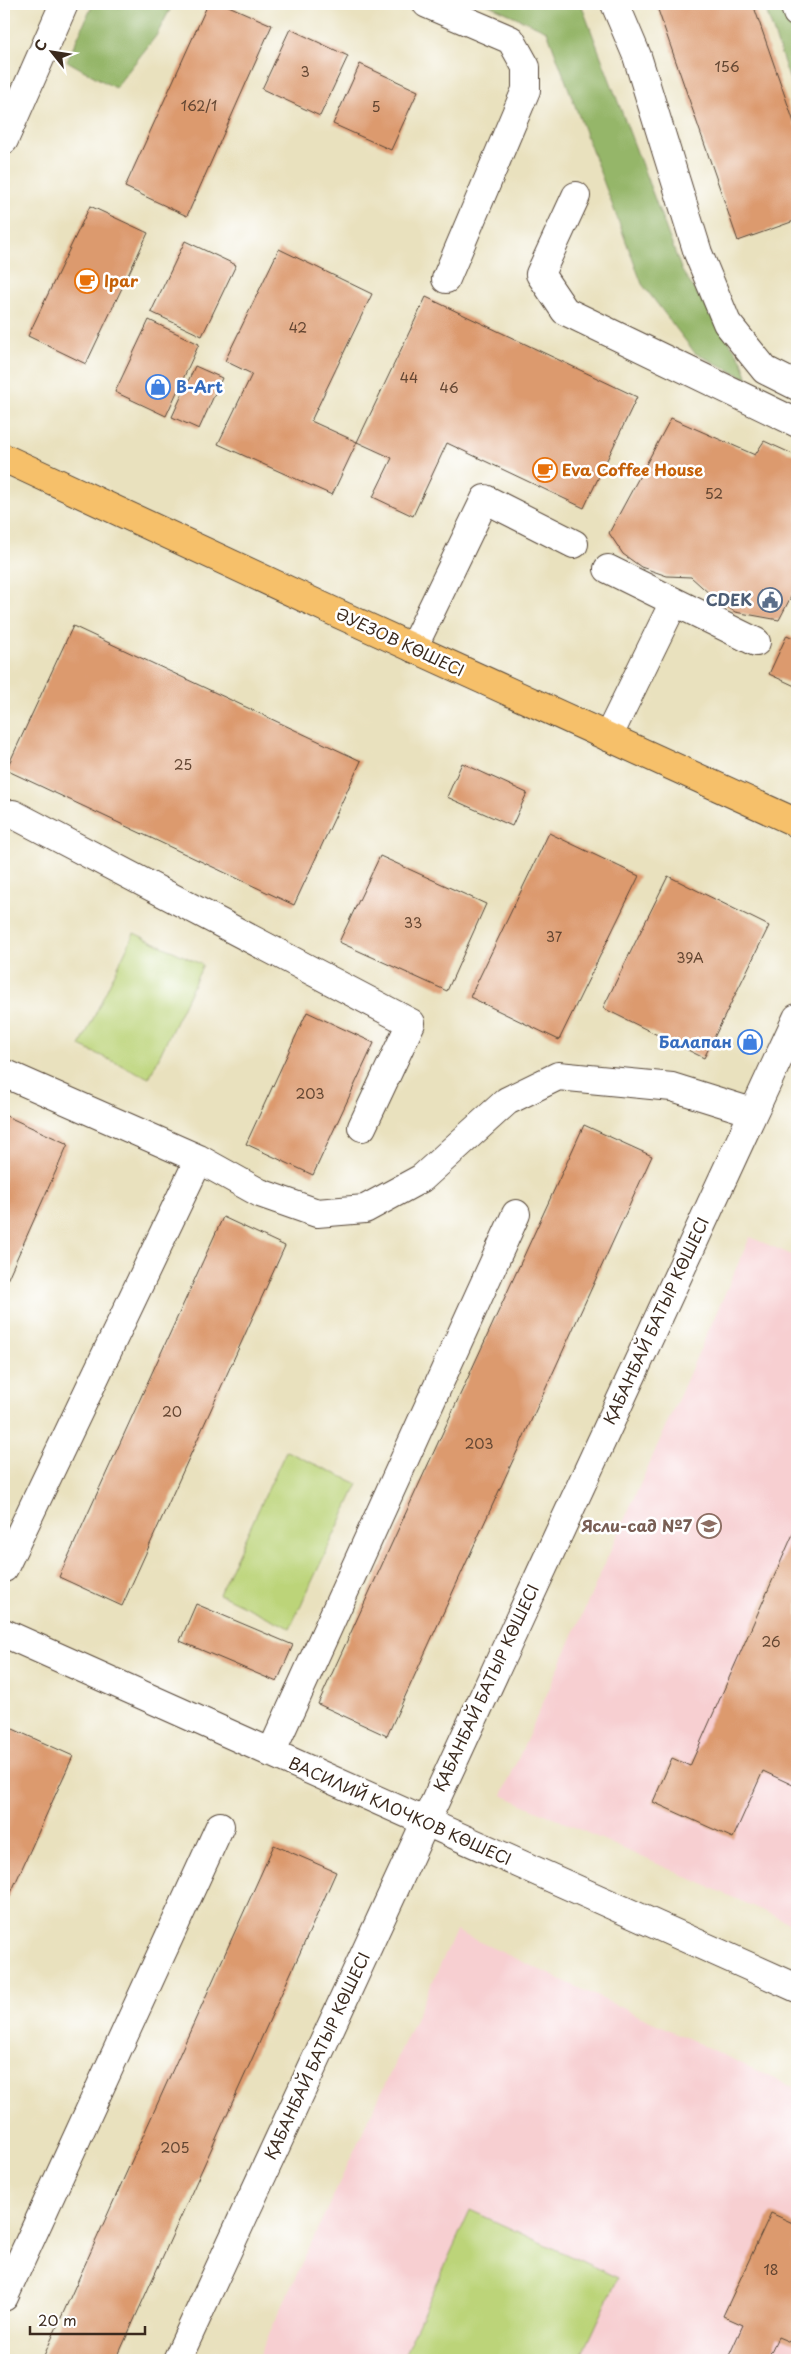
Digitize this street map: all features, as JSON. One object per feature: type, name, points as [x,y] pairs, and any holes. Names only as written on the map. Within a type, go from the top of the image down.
[{"type":"main road","name":"ӘУЕЗОВ КӨШЕСІ","points":[[4,458],[797,823]]},
{"type":"street","points":[[4,140],[64,4]]},
{"type":"street","points":[[427,4],[511,40],[526,67],[526,90],[446,279]]},
{"type":"street","points":[[615,4],[637,56],[698,253],[727,323],[765,370],[797,386]]},
{"type":"street","points":[[794,4],[797,13]]},
{"type":"street","points":[[576,196],[540,274],[565,311],[797,422]]},
{"type":"street","points":[[414,648],[485,499],[574,544]]},
{"type":"street","points":[[608,569],[756,642]]},
{"type":"street","points":[[608,737],[674,602]]},
{"type":"street","points":[[7,819],[411,1023],[362,1127]]},
{"type":"street","name":"ҚАБАНБАЙ БАТЫР КӨШЕСІ","points":[[177,2360],[797,1018]]},
{"type":"street","points":[[4,1073],[199,1159],[260,1193],[317,1213],[366,1209],[422,1178],[507,1101],[558,1076],[672,1087],[752,1112]]},
{"type":"street","points":[[4,1568],[199,1159]]},
{"type":"street","points":[[271,1753],[516,1214]]},
{"type":"street","name":"ВАСИЛИЙ КЛОЧКОВ КӨШЕСІ","points":[[4,1633],[797,1988]]},
{"type":"street","points":[[4,2297],[220,1826]]},
{"type":"shaded area","name":"Ясли-сад №7","points":[[750,1237],[797,1257],[797,1926],[502,1795]]},
{"type":"shaded area","points":[[456,1931],[797,2089],[797,2360],[257,2360]]},
{"type":"green space","points":[[93,4],[173,4],[156,36],[115,88],[67,61]]},
{"type":"green space","points":[[487,4],[581,4],[682,271],[742,361],[748,379],[695,353],[642,284],[547,31]]},
{"type":"green space","points":[[764,4],[797,4],[797,101]]},
{"type":"green space","points":[[134,933],[203,965],[149,1078],[80,1046]]},
{"type":"green space","points":[[286,1451],[358,1484],[290,1628],[219,1594]]},
{"type":"green space","points":[[470,2210],[618,2278],[580,2360],[402,2360]]},
{"type":"building","points":[[208,4],[224,4],[272,25],[187,216],[125,187]]},
{"type":"building","points":[[656,4],[753,4],[797,131],[797,220],[738,241]]},
{"type":"building","points":[[290,29],[348,56],[320,116],[262,89]]},
{"type":"building","points":[[360,64],[418,91],[391,150],[333,124]]},
{"type":"building","points":[[90,206],[148,233],[86,364],[28,336]]},
{"type":"building","points":[[185,241],[236,265],[202,336],[151,312]]},
{"type":"building","points":[[279,249],[372,294],[311,421],[357,442],[332,495],[218,444],[252,374],[225,361]]},
{"type":"building","points":[[426,297],[637,397],[584,508],[447,443],[413,516],[373,497],[392,458],[357,442]]},
{"type":"building","points":[[149,320],[199,344],[166,416],[115,392]]},
{"type":"building","points":[[195,366],[222,378],[199,429],[172,417]]},
{"type":"building","points":[[671,418],[755,455],[764,441],[797,456],[797,585],[779,620],[735,612],[712,596],[691,577],[667,576],[641,567],[623,554],[609,533]]},
{"type":"building","points":[[73,626],[361,761],[294,905],[6,770]]},
{"type":"building","points":[[787,635],[797,640],[797,687],[769,674]]},
{"type":"building","points":[[462,763],[527,793],[512,826],[447,797]]},
{"type":"building","points":[[549,833],[639,876],[559,1040],[470,997]]},
{"type":"building","points":[[380,856],[486,904],[447,991],[339,942]]},
{"type":"building","points":[[668,876],[769,926],[704,1058],[603,1008]]},
{"type":"building","points":[[307,1012],[374,1043],[313,1175],[246,1144]]},
{"type":"building","points":[[4,1115],[68,1144],[4,1287]]},
{"type":"building","points":[[584,1125],[652,1156],[387,1736],[318,1704]]},
{"type":"building","points":[[223,1217],[285,1246],[122,1606],[59,1577]]},
{"type":"building","points":[[797,1525],[797,1787],[763,1771],[733,1838],[653,1802],[672,1758],[690,1766]]},
{"type":"building","points":[[196,1604],[293,1645],[277,1682],[180,1641]]},
{"type":"building","points":[[4,1725],[73,1756],[4,1908]]},
{"type":"building","points":[[274,1845],[336,1872],[308,1935],[116,2360],[42,2360]]},
{"type":"building","points":[[771,2213],[797,2225],[797,2345],[778,2337],[767,2360],[727,2360],[743,2325],[723,2316]]},
{"type":"place","name":"Ipar","points":[[87,281]]},
{"type":"place","name":"B-Art","points":[[158,387]]},
{"type":"place","name":"Eva Coffee House","points":[[545,470]]},
{"type":"place","name":"CDEK","points":[[770,600]]},
{"type":"place","name":"Балапан","points":[[750,1042]]},
{"type":"place","name":"Ясли-сад №7","points":[[709,1526]]}]
